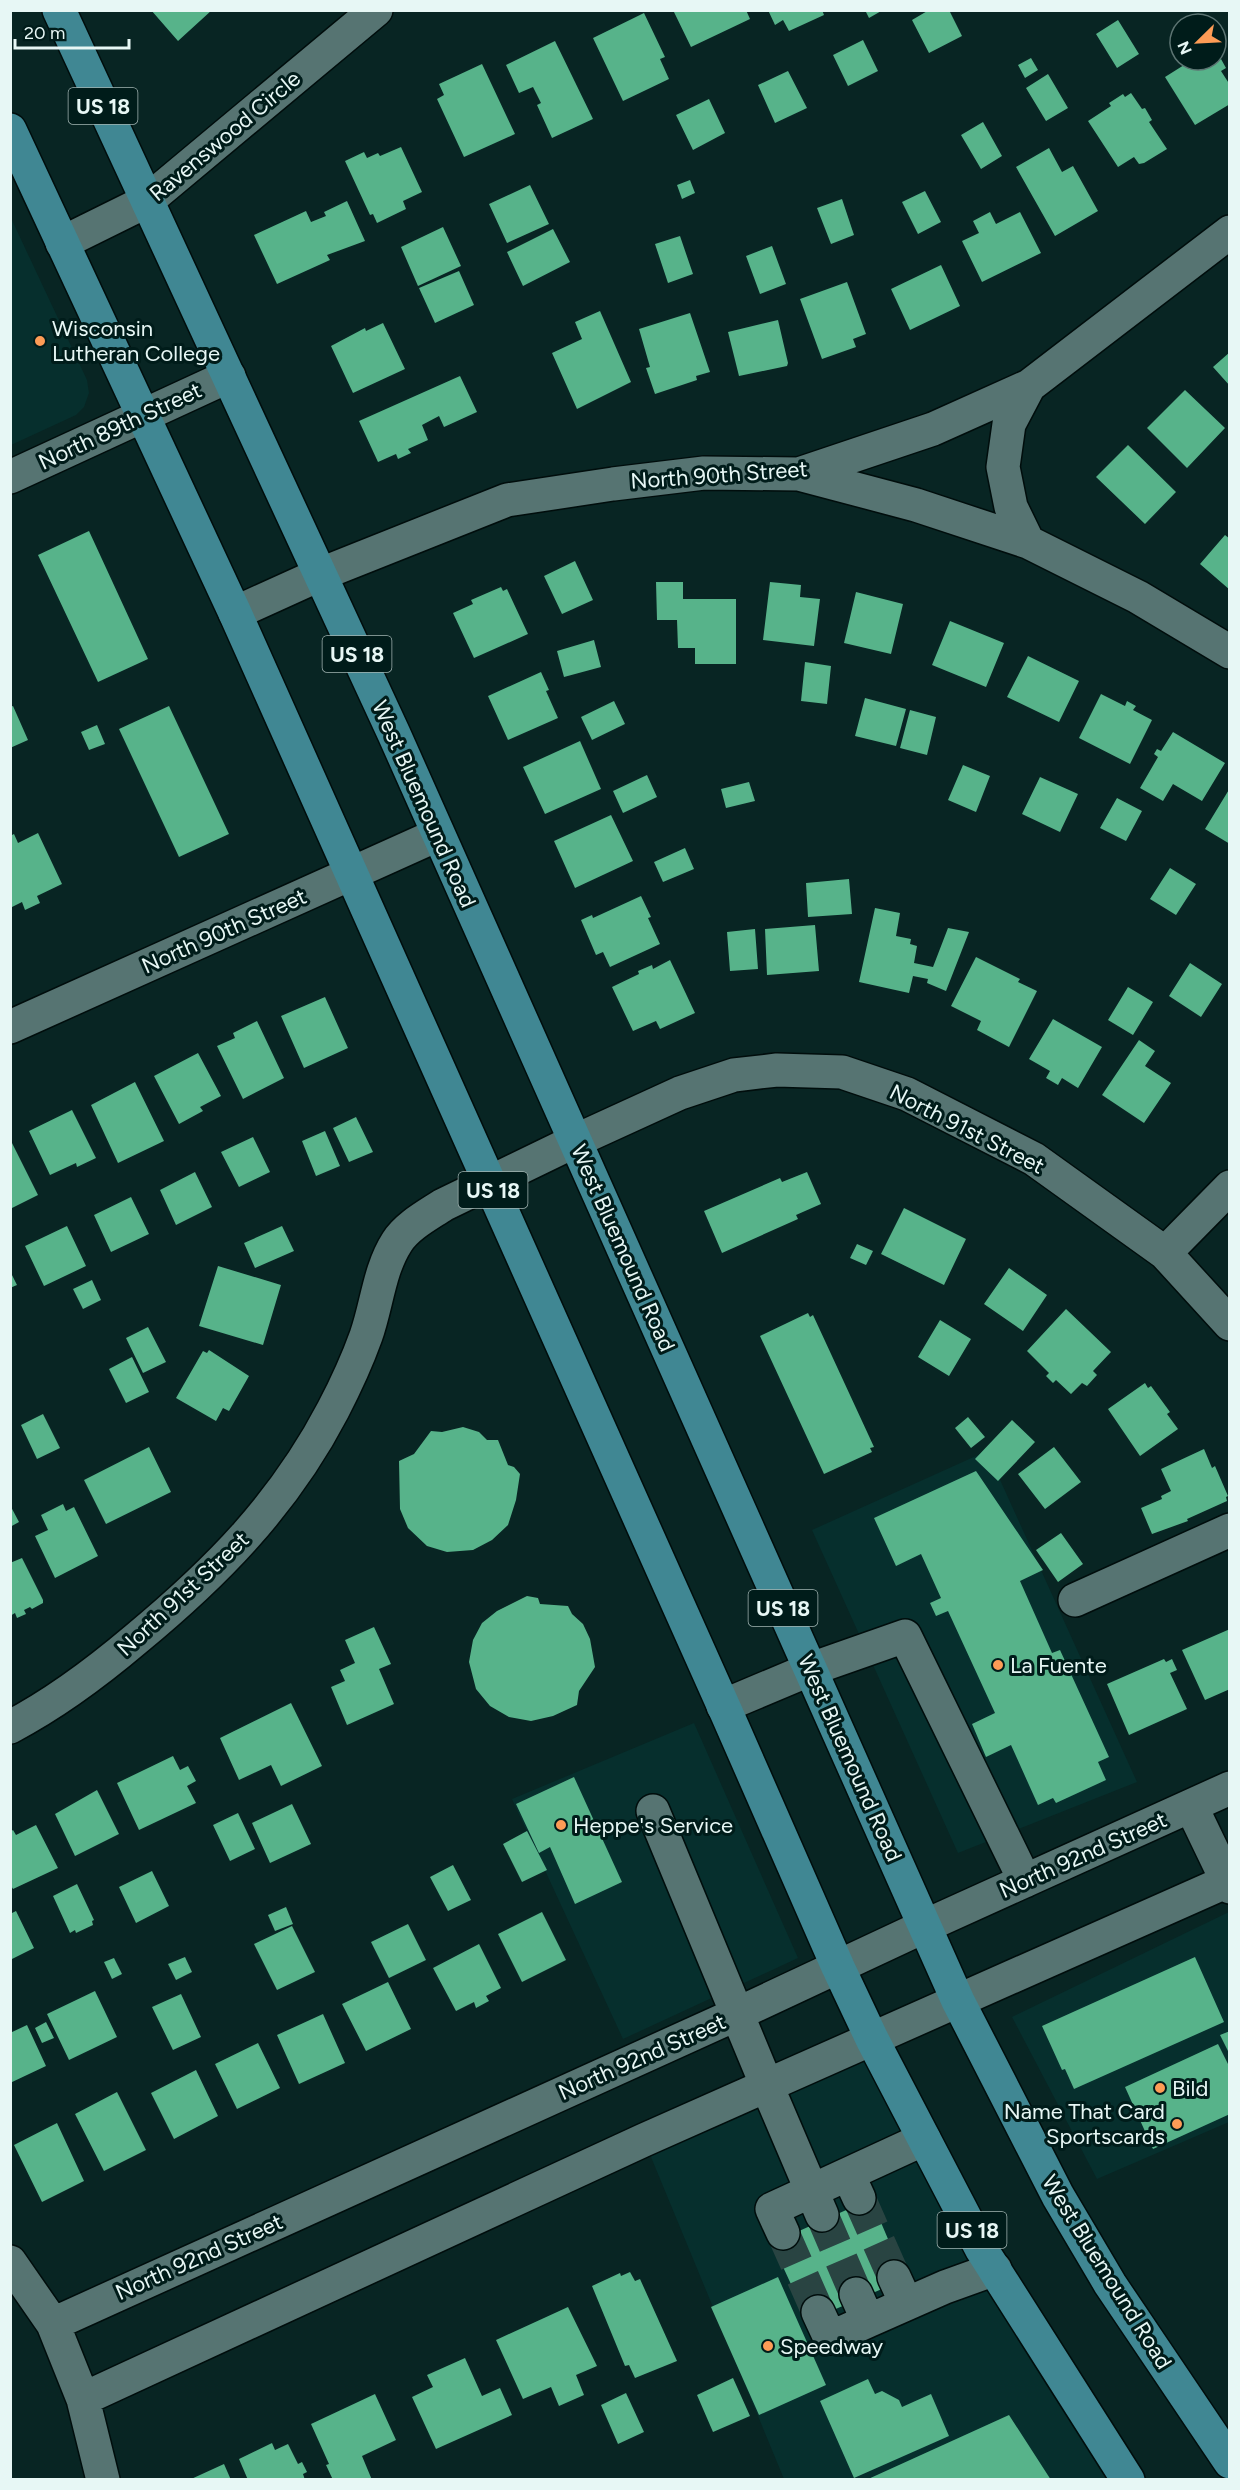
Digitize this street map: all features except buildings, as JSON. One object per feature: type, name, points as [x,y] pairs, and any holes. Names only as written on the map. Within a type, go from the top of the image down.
[{"type":"main road","name":"West Bluemound Road","points":[[59,10],[321,574],[958,2001],[1058,2196],[1110,2284],[1230,2462]]},
{"type":"main road","name":"US 18","points":[[10,130],[235,613],[872,2039],[982,2250],[1128,2480]]},
{"type":"street","name":"Ravenswood Circle","points":[[63,243],[147,201],[376,10]]},
{"type":"street","name":"North 90th Street","points":[[235,613],[321,574],[507,500],[704,473],[799,474],[933,429],[1029,386],[1230,232]]},
{"type":"street","name":"North 89th Street","points":[[10,477],[229,376]]},
{"type":"street","points":[[1028,542],[1011,507],[1003,466],[1010,424],[1029,386]]},
{"type":"street","points":[[799,474],[916,505],[1028,542],[1138,597],[1230,652]]},
{"type":"street","name":"North 90th Street","points":[[10,1027],[437,835]]},
{"type":"street","name":"North 91st Street","points":[[10,1727],[98,1671],[177,1606],[251,1532],[296,1473],[333,1409],[366,1336],[384,1269],[398,1240],[423,1218],[489,1182],[680,1093],[734,1075],[777,1070],[842,1072],[907,1094],[1034,1159],[1165,1253],[1230,1324]]},
{"type":"street","points":[[1165,1253],[1230,1187]]},
{"type":"street","points":[[1075,1600],[1230,1530]]},
{"type":"street","points":[[723,1706],[811,1669],[905,1636],[1025,1881]]},
{"type":"street","name":"North 92nd Street","points":[[53,2324],[1230,1788]]},
{"type":"street","points":[[83,2399],[766,2086],[1229,1883],[1191,1806]]},
{"type":"street","points":[[653,1811],[766,2086],[817,2203]]},
{"type":"street","points":[[783,2233],[772,2209],[817,2203],[854,2186],[924,2139]]},
{"type":"street","points":[[10,2262],[53,2324],[83,2399],[103,2480]]},
{"type":"street","points":[[818,2312],[830,2338],[862,2307],[900,2290],[995,2269]]},
{"type":"shaded area","name":"Wisconsin Lutheran College","points":[[10,216],[87,380],[89,393],[84,407],[76,415],[11,445]]},
{"type":"shaded area","points":[[987,1451],[1137,1782],[958,1853],[812,1530]]},
{"type":"shaded area","points":[[694,1723],[798,1958],[623,2039],[512,1799]]},
{"type":"shaded area","points":[[1229,1912],[1229,2122],[1097,2179],[1012,2017]]},
{"type":"shaded area","points":[[872,2039],[1128,2479],[784,2479],[644,2140]]},
{"type":"tunnel","points":[[859,2198],[894,2277]]},
{"type":"tunnel","points":[[822,2215],[856,2294]]},
{"type":"tunnel","points":[[783,2233],[818,2312]]},
{"type":"place","name":"Wisconsin Lutheran College","points":[[40,341]]},
{"type":"place","name":"La Fuente","points":[[998,1665]]},
{"type":"place","name":"Heppe's Service","points":[[561,1825]]},
{"type":"place","name":"Bild","points":[[1160,2088]]},
{"type":"place","name":"Name That Card Sportscards","points":[[1177,2124]]},
{"type":"place","name":"Speedway","points":[[768,2346]]}]
